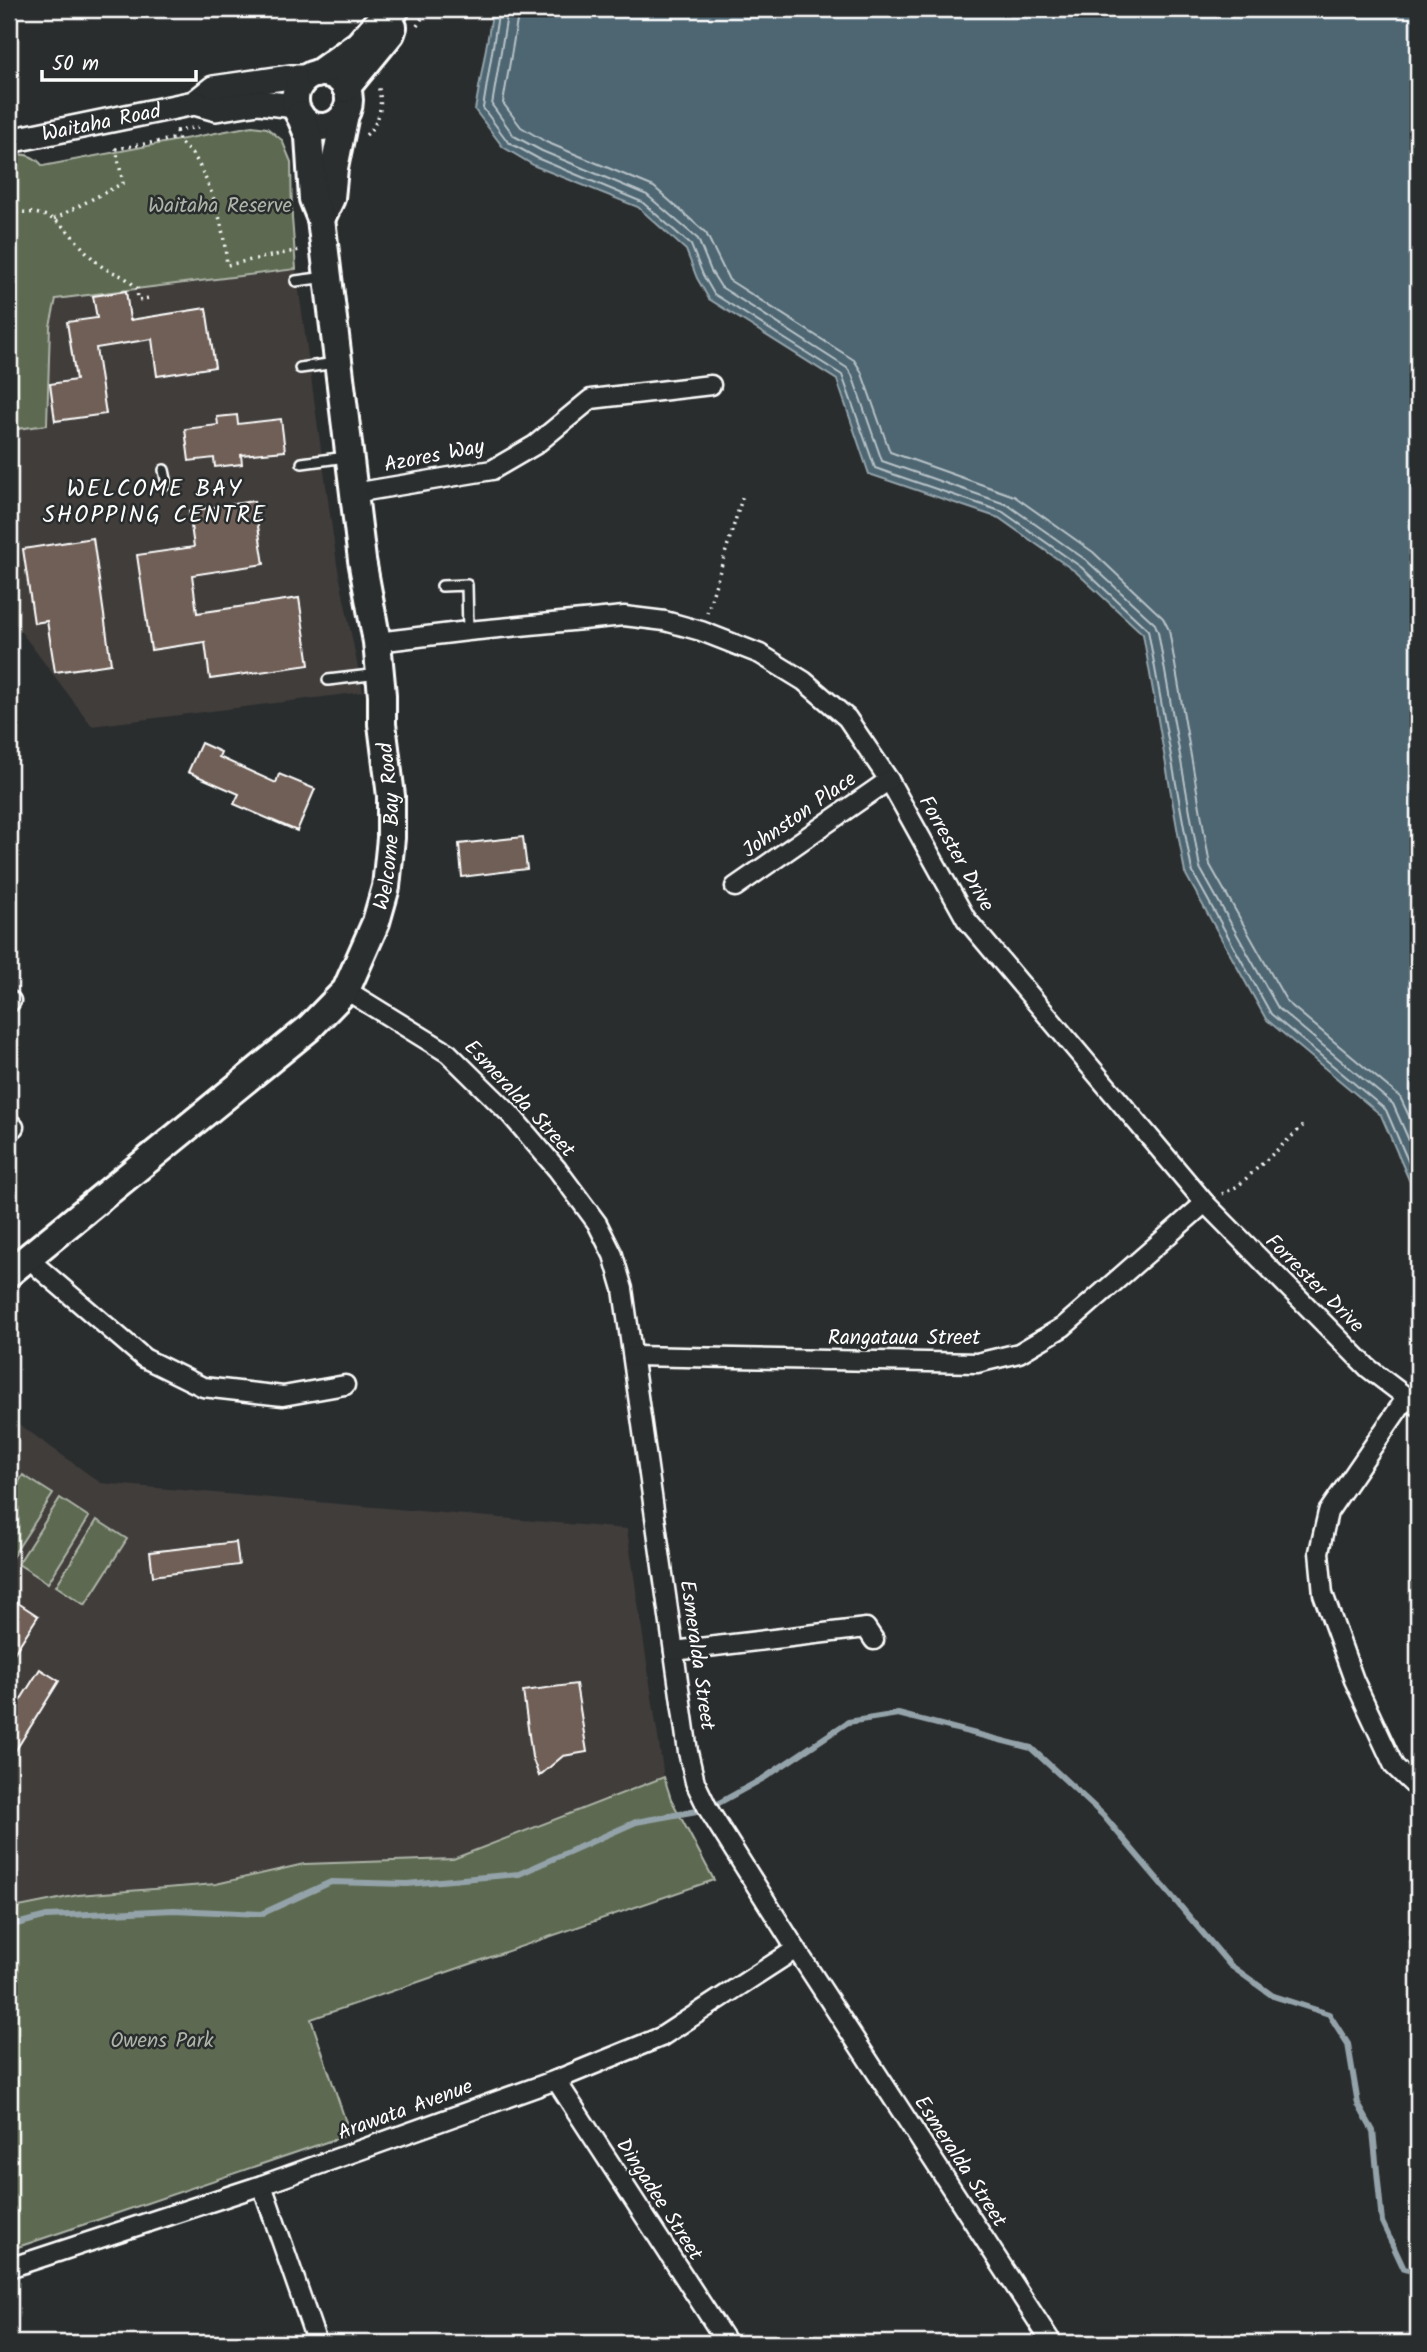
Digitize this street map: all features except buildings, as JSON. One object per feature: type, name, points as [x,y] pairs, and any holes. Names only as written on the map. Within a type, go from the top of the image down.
[{"type":"main road","points":[[313,75],[334,76],[346,88],[349,97],[345,114],[332,126],[323,127],[306,121],[298,111],[298,89],[313,75],[359,44],[377,23],[404,15]]},
{"type":"main road","points":[[346,88],[404,15]]},
{"type":"main road","name":"Welcome Bay Road","points":[[19,1265],[309,1030],[346,990],[376,922],[386,887],[391,838],[391,796],[382,724],[377,642],[362,560],[321,219],[313,199],[309,137],[298,111]]},
{"type":"main road","name":"Welcome Bay Road","points":[[321,219],[331,198],[345,114]]},
{"type":"street","name":"Waitaha Road","points":[[194,103],[212,88],[313,75]]},
{"type":"street","name":"Waitaha Road","points":[[9,141],[194,103],[216,108],[258,102],[298,111]]},
{"type":"street","name":"Azores Way","points":[[354,493],[492,470],[535,445],[591,399],[711,385]]},
{"type":"street","name":"Forrester Drive","points":[[377,642],[624,616],[664,621],[701,631],[760,654],[804,681],[848,718],[889,780],[966,919],[1205,1203],[1368,1368],[1412,1402],[1328,1512],[1320,1552],[1322,1594],[1354,1679],[1394,1766],[1418,1789]]},
{"type":"street","name":"Johnston Place","points":[[736,887],[889,780]]},
{"type":"street","name":"Esmeralda Street","points":[[346,990],[449,1053],[510,1114],[557,1169],[597,1223],[613,1255],[623,1289],[688,1752],[695,1782],[708,1809],[796,1950],[1052,2343]]},
{"type":"street","name":"Rangataua Street","points":[[633,1356],[977,1363],[1019,1353],[1063,1327],[1205,1203]]},
{"type":"street","points":[[19,1265],[40,1269],[144,1357],[203,1387],[283,1396],[345,1385]]},
{"type":"street","points":[[674,1651],[866,1628],[874,1640]]},
{"type":"street","name":"Arawata Avenue","points":[[9,2268],[262,2185],[556,2080],[661,2037],[796,1950]]},
{"type":"street","name":"Dingadee Street","points":[[556,2080],[727,2343]]},
{"type":"street","points":[[262,2185],[317,2343]]},
{"type":"lane","points":[[296,281],[327,277]]},
{"type":"lane","points":[[300,368],[338,363]]},
{"type":"lane","points":[[302,463],[349,457]]},
{"type":"lane","points":[[164,470],[167,484]]},
{"type":"lane","points":[[442,586],[467,585],[468,631]]},
{"type":"lane","points":[[328,680],[379,673]]},
{"type":"path","points":[[404,15],[428,9]]},
{"type":"path","points":[[361,139],[377,121],[381,109],[377,84],[384,75]]},
{"type":"path","points":[[201,126],[176,131],[179,144],[195,158],[219,211],[227,265],[300,250]]},
{"type":"path","points":[[54,219],[123,183],[116,149],[178,138]]},
{"type":"path","points":[[9,213],[28,211],[54,219],[72,233],[106,270],[122,276],[137,288],[138,300],[149,298]]},
{"type":"path","points":[[701,631],[743,495]]},
{"type":"path","points":[[1205,1203],[1238,1186],[1303,1126]]},
{"type":"shaded area","points":[[296,269],[337,564],[363,692],[92,726],[9,616],[9,430],[47,425],[50,326],[56,299]]},
{"type":"shaded area","points":[[9,1417],[101,1483],[627,1529],[664,1777],[453,1859],[304,1864],[216,1884],[78,1895],[9,1909]]},
{"type":"green space","name":"Waitaha Reserve","points":[[252,126],[267,128],[282,140],[291,162],[296,269],[56,299],[50,326],[47,425],[9,430],[9,156],[28,155],[43,166]]},
{"type":"green space","points":[[23,1475],[53,1494],[11,1559],[9,1498]]},
{"type":"green space","points":[[60,1498],[89,1517],[48,1583],[18,1564]]},
{"type":"green space","points":[[97,1520],[127,1539],[85,1605],[56,1586]]},
{"type":"green space","name":"Owens Park","points":[[664,1777],[671,1799],[714,1880],[311,2019],[350,2134],[9,2250],[9,1909],[78,1895],[216,1884],[304,1864],[453,1859]]},
{"type":"water","points":[[493,9],[1418,9],[1418,1193],[1413,1189],[1381,1115],[1266,1019],[1185,873],[1143,634],[1076,572],[999,518],[869,474],[837,380],[709,299],[686,250],[638,207],[535,166],[503,147],[475,110]]},
{"type":"waterway","points":[[9,1926],[47,1916],[174,1910],[261,1914],[331,1882],[407,1884],[519,1874],[636,1822],[708,1809],[764,1778],[848,1722],[898,1714],[1031,1748],[1103,1815],[1230,1965],[1273,1996],[1329,2014],[1348,2044],[1358,2104],[1373,2131],[1382,2222],[1404,2269],[1418,2272]]},
{"type":"district","name":"WELCOME BAY SHOPPING CENTRE","points":[[155,501]]}]
